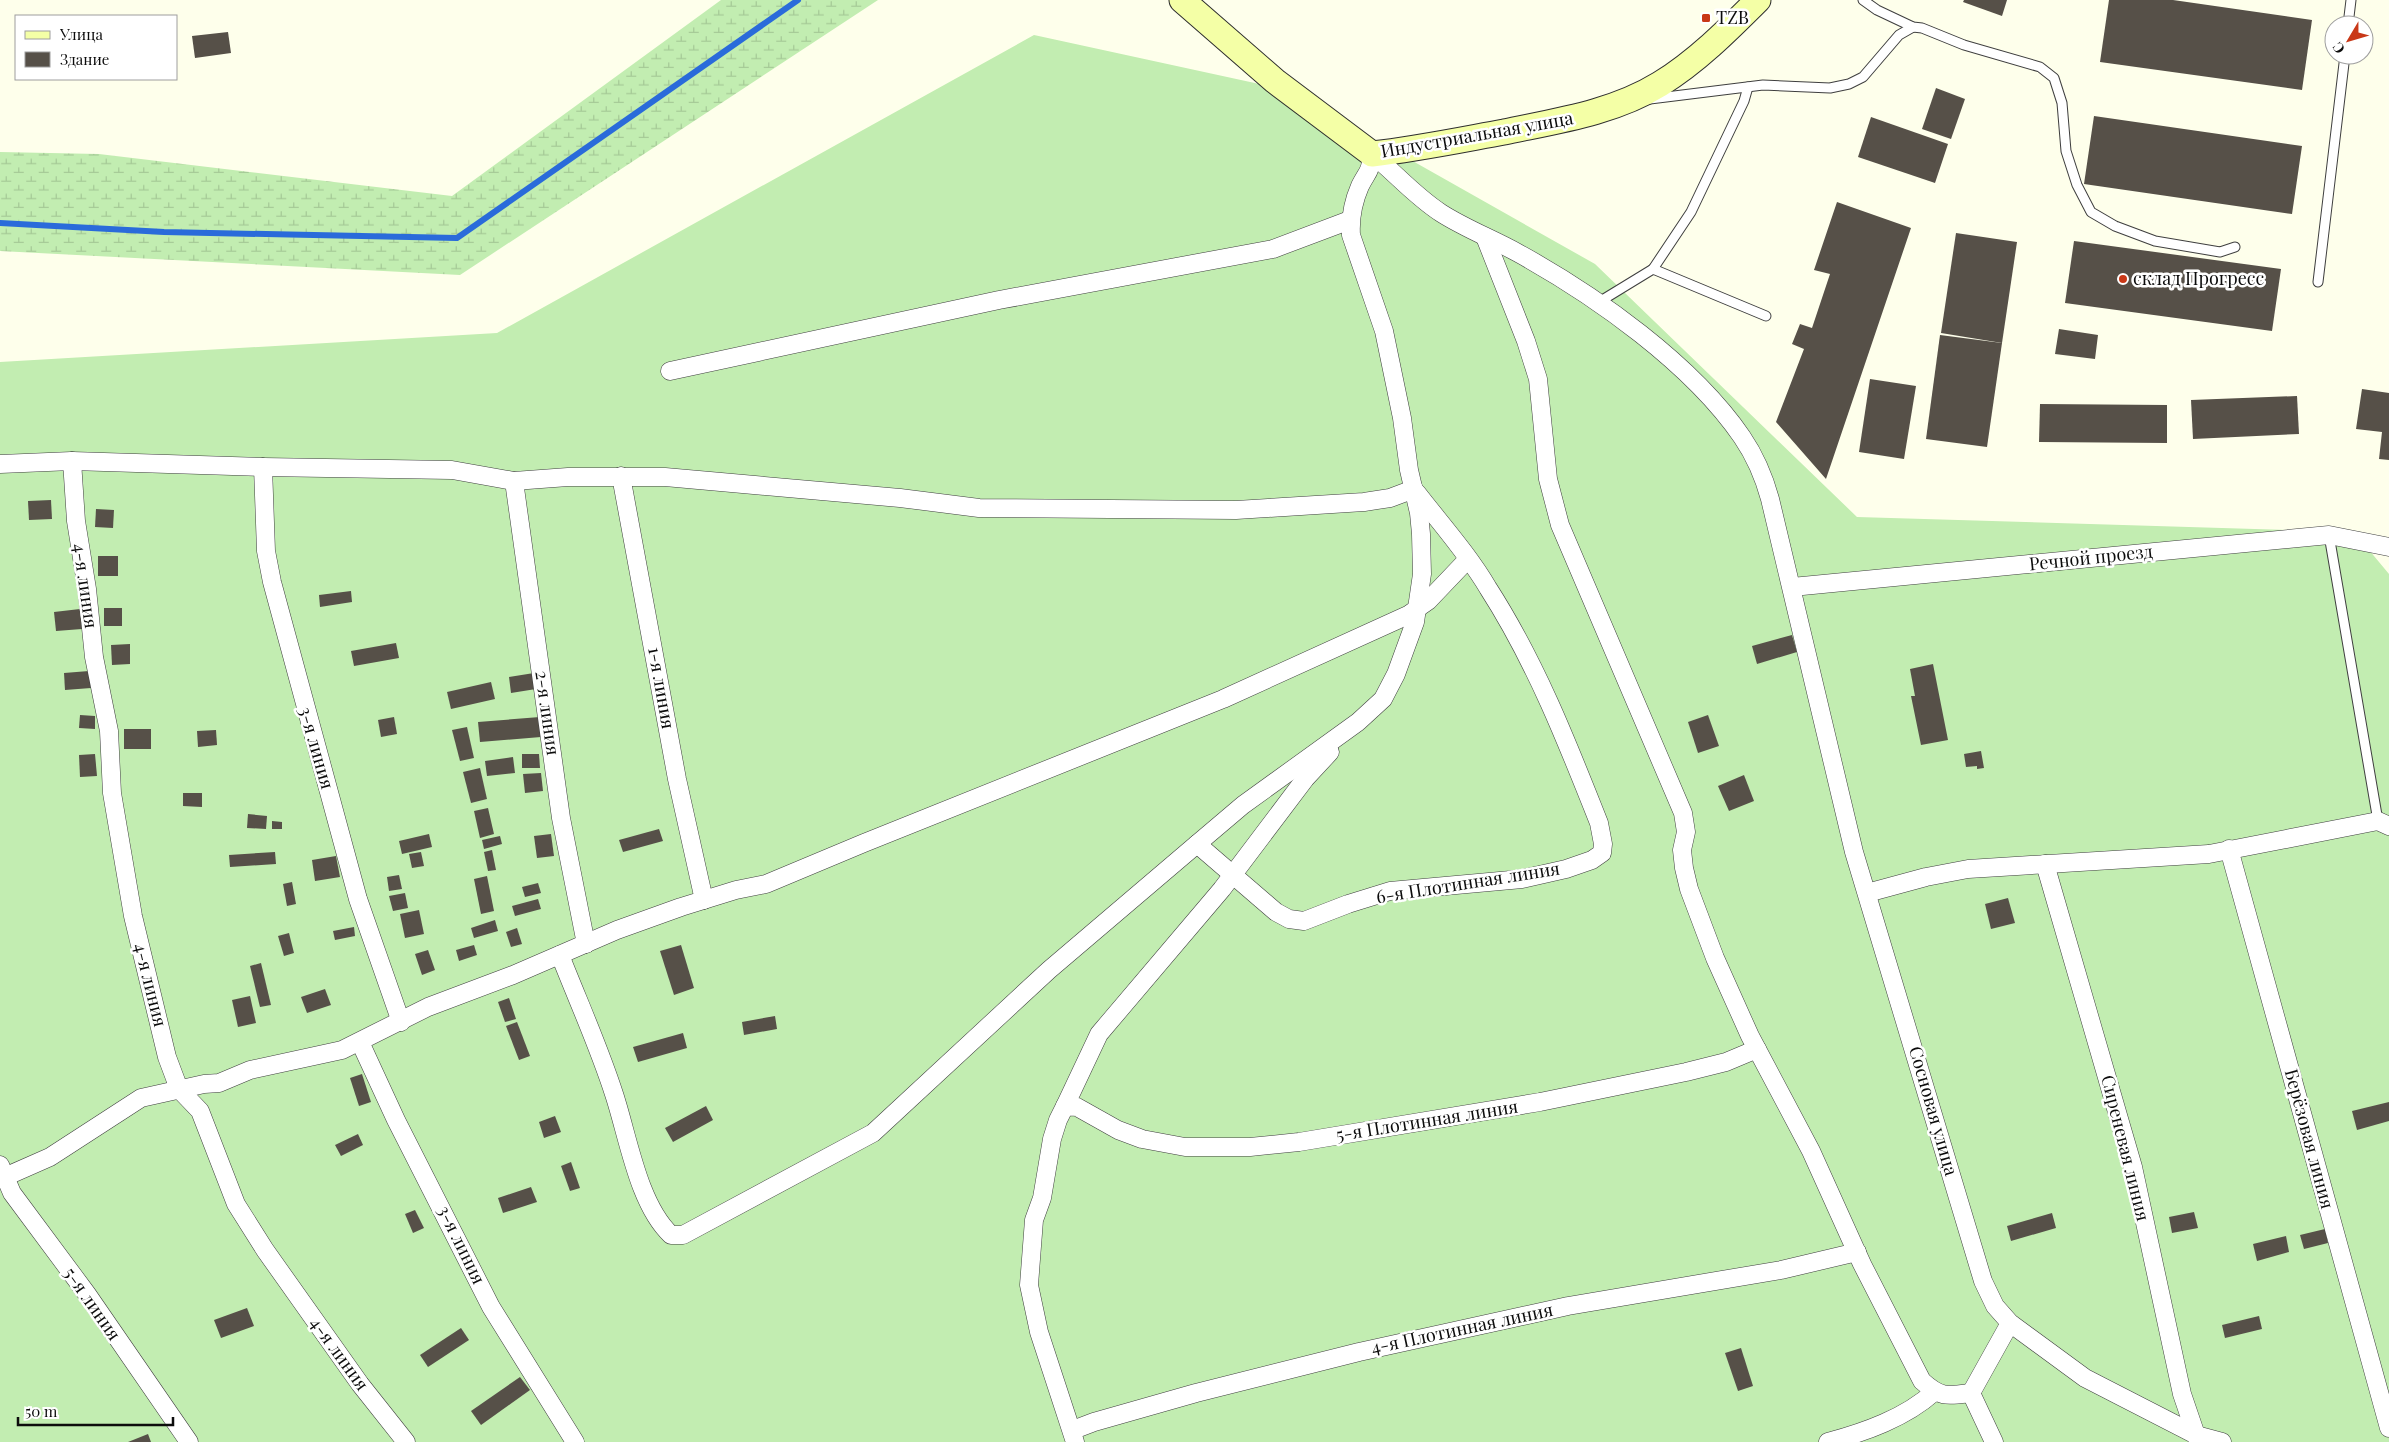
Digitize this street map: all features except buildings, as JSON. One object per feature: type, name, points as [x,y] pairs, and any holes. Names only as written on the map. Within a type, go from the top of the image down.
[{"type":"main road","name":"Индустриальная улица","points":[[1182,0],[1275,81],[1372,154],[1418,149],[1574,118],[1630,100],[1659,85],[1686,66],[1758,0]]},
{"type":"street","points":[[1074,1436],[1039,1332],[1029,1285],[1034,1220],[1042,1198],[1052,1140],[1058,1120],[1099,1034],[1232,876],[1305,779],[1358,722],[1383,699],[1396,674],[1418,608],[1422,574],[1421,534],[1414,489],[1384,331],[1351,235],[1350,220],[1361,184],[1370,172],[1372,154]]},
{"type":"street","name":"Сосновая улица","points":[[1372,154],[1438,211],[1484,237],[1518,253],[1599,302],[1639,333],[1696,384],[1742,437],[1763,476],[1792,587],[1854,852],[1983,1281],[1995,1306],[2010,1323],[2085,1378],[2197,1438],[2222,1442]]},
{"type":"street","points":[[670,371],[999,300],[1273,249],[1350,220]]},
{"type":"street","points":[[1484,237],[1526,341],[1538,379],[1548,480],[1560,525],[1683,813],[1686,832],[1682,850],[1689,889],[1715,958],[1757,1049],[1811,1151],[1857,1252],[1922,1381],[1934,1392],[1950,1395],[1971,1392]]},
{"type":"street","points":[[0,464],[72,461],[452,470],[514,481],[621,476],[664,477],[900,498],[978,508],[1246,510],[1369,502],[1390,498],[1414,489]]},
{"type":"street","name":"4-я линия","points":[[72,461],[76,521],[87,589],[94,657],[109,732],[114,802],[133,916],[167,1057],[179,1090],[200,1112],[236,1204],[265,1250],[360,1384],[406,1442]]},
{"type":"street","name":"3-я линия","points":[[263,467],[266,552],[272,582],[358,899],[401,1022]]},
{"type":"street","name":"1-я линия","points":[[621,476],[677,779],[704,900]]},
{"type":"street","name":"2-я линия","points":[[514,481],[561,818],[586,944]]},
{"type":"street","points":[[1,1174],[50,1157],[141,1098],[219,1083],[250,1070],[342,1050],[428,1007],[680,906],[766,884],[1223,699],[1384,627],[1418,608],[1444,586],[1468,559],[1414,489]]},
{"type":"street","name":"Речной проезд","points":[[1792,587],[2330,535],[2389,547]]},
{"type":"street","name":"6-я Плотинная линия","points":[[1232,876],[1276,912],[1289,920],[1304,921],[1348,904],[1390,892],[1522,879],[1574,866],[1592,860],[1602,853],[1604,844],[1599,823],[1546,695],[1489,589],[1468,559]]},
{"type":"street","points":[[560,955],[614,1093],[629,1150],[646,1196],[662,1227],[670,1235],[683,1235],[873,1133],[1048,970],[1243,805],[1358,722]]},
{"type":"street","points":[[1867,893],[1926,877],[1968,869],[2209,854],[2229,849],[2383,824]]},
{"type":"street","points":[[1197,844],[1232,876]]},
{"type":"street","name":"Берёзовая линия","points":[[2229,849],[2389,1428]]},
{"type":"street","name":"Сиреневая линия","points":[[2046,864],[2133,1167],[2182,1394],[2197,1438]]},
{"type":"street","name":"3-я линия","points":[[360,1042],[396,1120],[491,1307],[574,1442]]},
{"type":"street","name":"5-я Плотинная линия","points":[[1066,1106],[1077,1107],[1097,1119],[1142,1139],[1185,1147],[1222,1148],[1289,1143],[1540,1102],[1686,1072],[1726,1062],[1757,1049]]},
{"type":"street","name":"5-я линия","points":[[1,1174],[12,1193],[87,1294],[189,1442]]},
{"type":"street","name":"4-я Плотинная линия","points":[[1074,1436],[1094,1422],[1196,1393],[1359,1352],[1568,1306],[1782,1270],[1857,1252]]},
{"type":"street","points":[[1971,1392],[2010,1323]]},
{"type":"street","points":[[1828,1442],[1908,1412],[1934,1392]]},
{"type":"street","points":[[1971,1392],[1994,1442]]},
{"type":"lane","points":[[1863,0],[1877,10],[1913,28]]},
{"type":"lane","points":[[2349,15],[2351,0]]},
{"type":"lane","points":[[1630,100],[1669,98],[1763,85],[1830,88],[1849,84],[1863,77],[1898,35],[1913,28],[1922,28],[1964,45],[2040,67],[2054,78],[2062,103],[2066,151],[2077,185],[2091,212],[2115,226],[2155,242],[2220,252],[2235,247]]},
{"type":"lane","points":[[2318,282],[2343,65]]},
{"type":"lane","points":[[1599,302],[1653,269],[1691,212],[1744,101],[1748,87]]},
{"type":"lane","points":[[1653,269],[1766,316]]},
{"type":"lane","points":[[2330,535],[2383,824]]},
{"type":"green space","points":[[721,0],[878,0],[460,275],[0,251],[0,152],[99,154],[452,196]]},
{"type":"green space","points":[[1034,35],[1287,90],[1595,264],[1857,517],[2354,532],[2389,574],[2389,1442],[0,1442],[0,362],[497,333]]},
{"type":"waterway","points":[[0,223],[164,232],[457,238],[798,0]]},
{"type":"place","name":"TZB","points":[[1706,18]]},
{"type":"place","name":"склад Прогресс","points":[[2123,279]]}]
